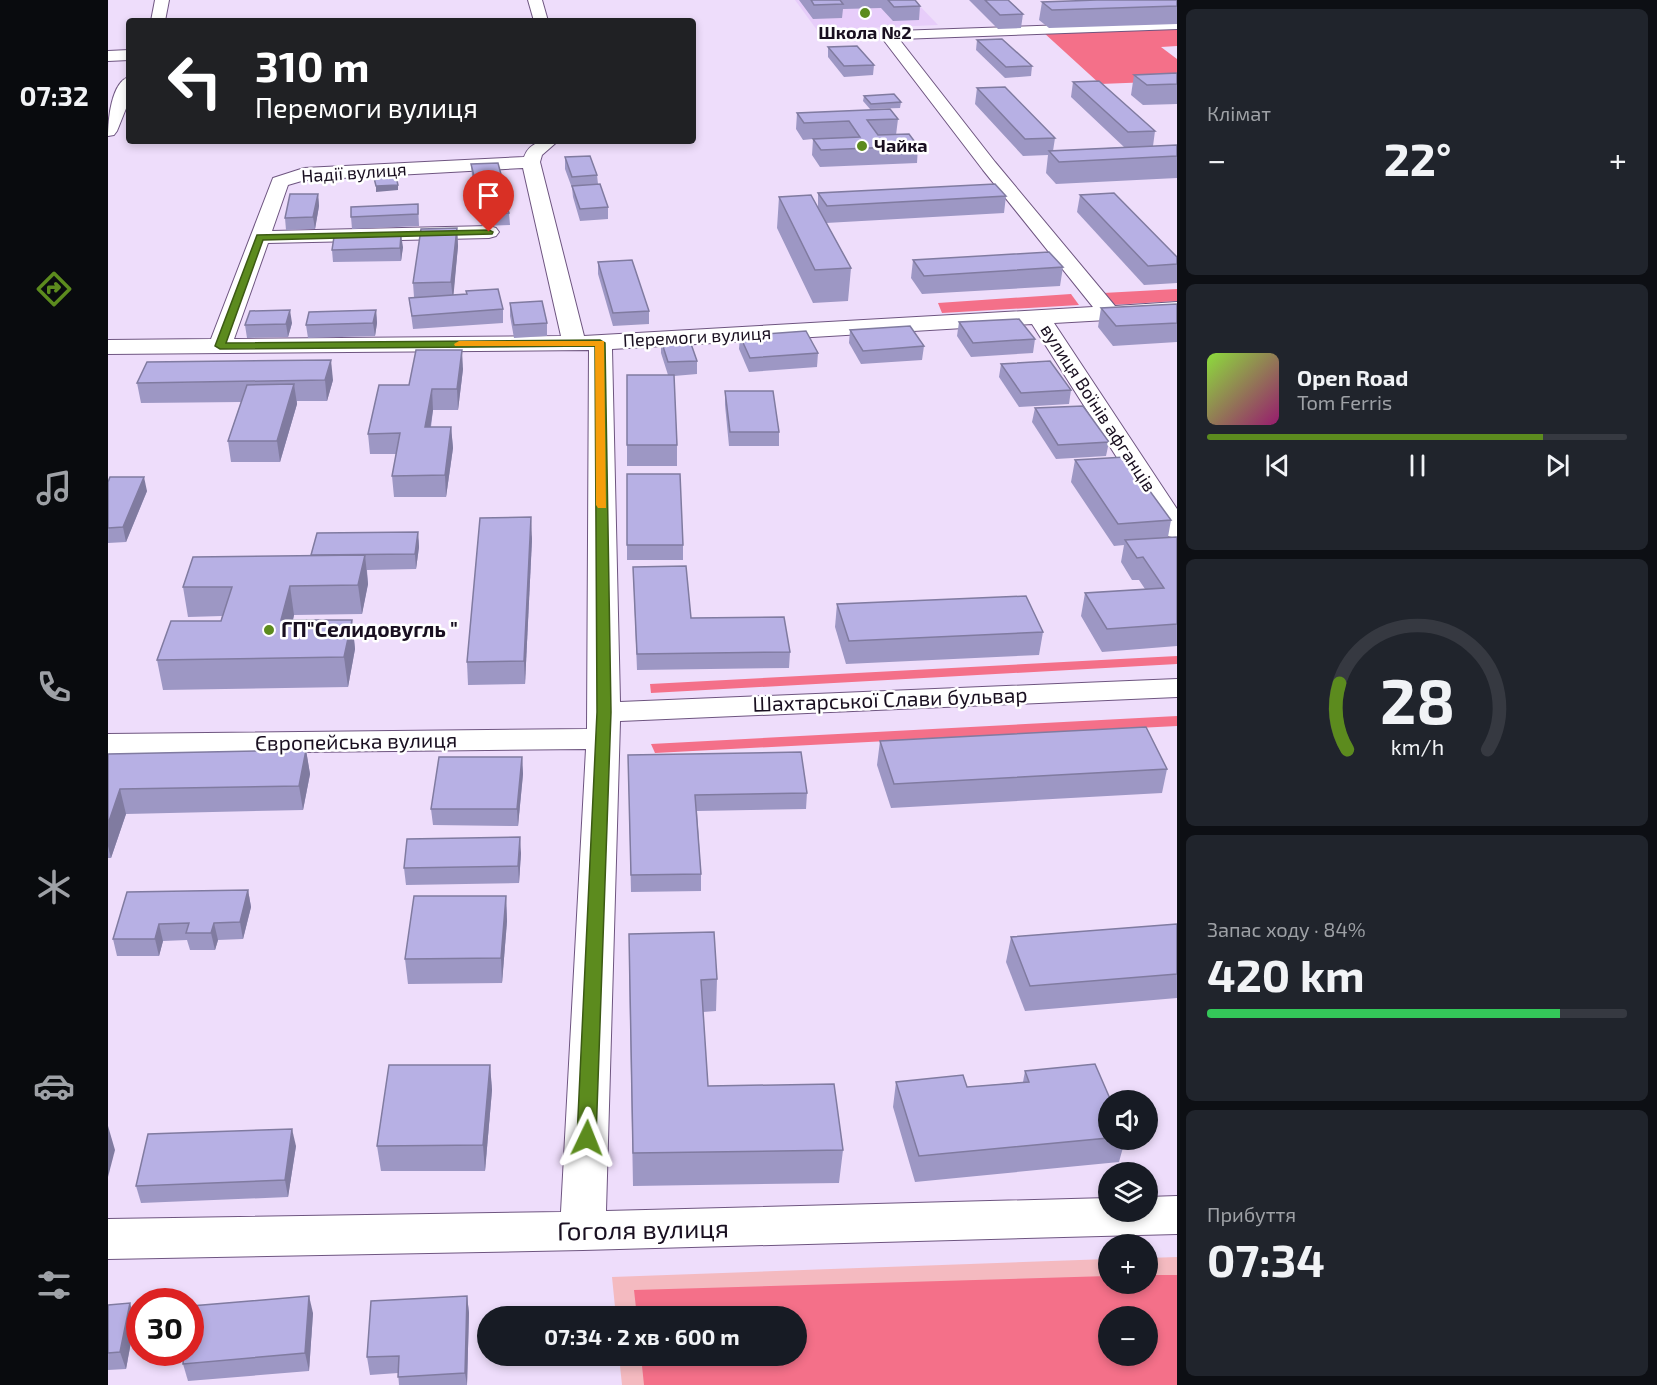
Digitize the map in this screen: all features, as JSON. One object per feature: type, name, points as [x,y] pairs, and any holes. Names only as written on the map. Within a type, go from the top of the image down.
[{"type":"street","points":[[159,18],[162,0]]},
{"type":"street","points":[[536,0],[540,18]]},
{"type":"street","points":[[1108,313],[989,166],[890,38],[896,35],[1177,25]]},
{"type":"street","points":[[108,56],[126,55]]},
{"type":"street","points":[[108,131],[126,89]]},
{"type":"street","points":[[545,144],[534,153],[531,162],[587,343],[603,726],[583,1232]]},
{"type":"street","name":"Надії вулиця","points":[[220,346],[280,182],[288,177],[304,174],[531,162]]},
{"type":"street","points":[[260,237],[489,232]]},
{"type":"street","name":"Перемоги вулиця","points":[[108,347],[587,343],[1177,309]]},
{"type":"street","name":"вулиця Воїнів афганців","points":[[1038,316],[1177,530]]},
{"type":"street","name":"Шахтарської Слави бульвар","points":[[603,726],[1177,688]]},
{"type":"street","name":"Європейська вулиця","points":[[108,744],[603,726]]},
{"type":"street","name":"Гоголя вулиця","points":[[108,1239],[583,1232],[1177,1215]]},
{"type":"shaded area","name":"Школа №2","points":[[795,0],[914,0],[938,25],[817,30]]},
{"type":"shaded area","points":[[1177,28],[1177,46],[1161,47],[1177,59],[1177,81],[1100,84],[1043,32]]},
{"type":"shaded area","points":[[1177,289],[1177,301],[1112,305],[1103,293]]},
{"type":"shaded area","points":[[1071,294],[1079,305],[942,313],[938,303]]},
{"type":"shaded area","points":[[1177,656],[1177,664],[651,693],[650,684]]},
{"type":"shaded area","points":[[1177,716],[1177,726],[655,753],[651,744]]},
{"type":"shaded area","points":[[1177,1257],[1177,1385],[622,1385],[620,1366],[807,1366],[807,1306],[615,1306],[612,1277],[1098,1259],[1098,1294],[1158,1294],[1158,1258]]},
{"type":"shaded area","points":[[1158,1275],[1177,1275],[1177,1385],[644,1385],[642,1366],[807,1366],[807,1306],[636,1306],[634,1290],[1098,1276],[1098,1294],[1158,1294]]},
{"type":"building","points":[[811,0],[840,0],[843,4],[814,5]]},
{"type":"building","points":[[888,0],[915,0],[920,6],[894,7]]},
{"type":"building","points":[[985,0],[1008,0],[1023,14],[1000,15]]},
{"type":"building","points":[[1177,0],[1177,6],[1052,10],[1042,2]]},
{"type":"building","points":[[1002,39],[1032,66],[1006,67],[977,40]]},
{"type":"building","points":[[857,46],[874,65],[844,66],[828,47]]},
{"type":"building","points":[[1177,73],[1177,84],[1147,85],[1134,75]]},
{"type":"building","points":[[1099,81],[1155,131],[1128,132],[1073,82]]},
{"type":"building","points":[[1005,87],[1055,138],[1025,139],[977,88]]},
{"type":"building","points":[[894,94],[901,102],[871,104],[864,96]]},
{"type":"building","points":[[890,109],[898,119],[867,120],[878,135],[909,134],[918,146],[821,150],[813,139],[860,137],[849,121],[804,123],[797,113]]},
{"type":"building","points":[[1177,145],[1177,156],[1059,162],[1049,151]]},
{"type":"building","points":[[590,156],[597,175],[572,177],[565,157]]},
{"type":"building","points":[[498,163],[503,182],[476,184],[471,164]]},
{"type":"building","points":[[395,172],[398,185],[376,186],[373,174]]},
{"type":"building","points":[[600,184],[608,207],[580,209],[572,186]]},
{"type":"building","points":[[995,184],[1006,196],[827,206],[818,193]]},
{"type":"building","points":[[503,193],[509,213],[482,214],[476,195]]},
{"type":"building","points":[[1114,193],[1177,257],[1177,264],[1148,266],[1080,195]]},
{"type":"building","points":[[290,194],[318,194],[313,217],[285,218]]},
{"type":"building","points":[[811,195],[851,268],[815,270],[779,197]]},
{"type":"building","points":[[418,204],[418,214],[351,217],[351,207]]},
{"type":"building","points":[[457,228],[451,282],[413,283],[421,229]]},
{"type":"building","points":[[401,235],[400,248],[332,250],[334,237]]},
{"type":"building","points":[[1049,252],[1063,267],[924,276],[913,260]]},
{"type":"building","points":[[632,260],[649,311],[613,313],[598,262]]},
{"type":"building","points":[[498,289],[503,309],[412,316],[409,298],[467,294],[466,291]]},
{"type":"building","points":[[542,301],[547,323],[514,325],[510,303]]},
{"type":"building","points":[[1177,304],[1177,323],[1116,326],[1101,308]]},
{"type":"building","points":[[290,310],[286,324],[245,325],[250,311]]},
{"type":"building","points":[[376,310],[373,323],[306,325],[309,312]]},
{"type":"building","points":[[1019,319],[1035,339],[973,343],[959,322]]},
{"type":"building","points":[[910,326],[924,346],[863,351],[850,330]]},
{"type":"building","points":[[806,331],[818,353],[750,358],[740,336]]},
{"type":"building","points":[[689,338],[697,361],[668,362],[661,340]]},
{"type":"building","points":[[416,350],[462,350],[457,389],[432,389],[425,427],[451,427],[445,475],[392,476],[400,433],[368,434],[379,385],[409,385]]},
{"type":"building","points":[[331,360],[325,380],[137,383],[147,362]]},
{"type":"building","points":[[1050,361],[1071,390],[1021,393],[1001,364]]},
{"type":"building","points":[[627,375],[674,375],[677,445],[627,445]]},
{"type":"building","points":[[294,384],[277,441],[228,441],[247,385]]},
{"type":"building","points":[[725,391],[773,391],[779,432],[730,432]]},
{"type":"building","points":[[1083,406],[1109,442],[1058,445],[1035,408]]},
{"type":"building","points":[[1125,457],[1171,520],[1118,524],[1075,460]]},
{"type":"building","points":[[627,474],[680,474],[683,545],[627,545]]},
{"type":"building","points":[[110,477],[144,477],[123,527],[108,528],[108,482]]},
{"type":"building","points":[[531,517],[524,661],[467,662],[480,518]]},
{"type":"building","points":[[418,532],[415,554],[311,555],[317,533]]},
{"type":"building","points":[[1177,537],[1177,624],[1107,629],[1085,593],[1164,588],[1143,557],[1137,558],[1125,540]]},
{"type":"building","points":[[365,555],[358,585],[290,586],[281,620],[352,620],[344,657],[157,660],[171,621],[221,621],[232,587],[183,587],[193,557]]},
{"type":"building","points":[[686,566],[691,618],[784,617],[790,652],[637,654],[633,567]]},
{"type":"building","points":[[1026,596],[1043,632],[849,641],[837,604]]},
{"type":"building","points":[[1146,727],[1167,769],[894,784],[880,741]]},
{"type":"building","points":[[306,750],[299,786],[120,789],[108,824],[108,754]]},
{"type":"building","points":[[801,752],[807,793],[695,795],[701,874],[631,875],[628,755]]},
{"type":"building","points":[[439,757],[522,757],[517,809],[431,809]]},
{"type":"building","points":[[520,837],[518,866],[404,868],[407,839]]},
{"type":"building","points":[[248,890],[240,922],[214,923],[211,933],[186,933],[189,923],[159,924],[155,939],[113,939],[127,892]]},
{"type":"building","points":[[414,896],[506,896],[501,958],[405,959]]},
{"type":"building","points":[[1177,924],[1177,974],[1030,986],[1011,937]]},
{"type":"building","points":[[714,932],[717,979],[701,980],[708,1086],[834,1084],[843,1150],[633,1153],[629,934]]},
{"type":"building","points":[[1095,1064],[1106,1090],[1098,1090],[1098,1139],[919,1156],[896,1082],[963,1075],[967,1087],[1029,1082],[1025,1071]]},
{"type":"building","points":[[389,1065],[490,1065],[483,1145],[377,1146]]},
{"type":"building","points":[[292,1129],[285,1180],[136,1186],[148,1134]]},
{"type":"building","points":[[309,1296],[305,1353],[204,1362],[204,1305]]},
{"type":"building","points":[[467,1296],[465,1373],[398,1377],[399,1356],[367,1357],[371,1301]]},
{"type":"building","points":[[126,1303],[126,1323],[120,1352],[108,1353],[108,1305]]},
{"type":"slow traffic","points":[[459,344],[600,343],[602,505]]},
{"type":"place","name":"Школа №2","points":[[865,13]]},
{"type":"place","name":"Чайка","points":[[862,146]]},
{"type":"place","name":"ГП\"Селидовугль \"","points":[[269,630]]},
{"type":"route","points":[[489,232],[260,237],[220,346],[600,343],[604,712],[587,1138]]}]
